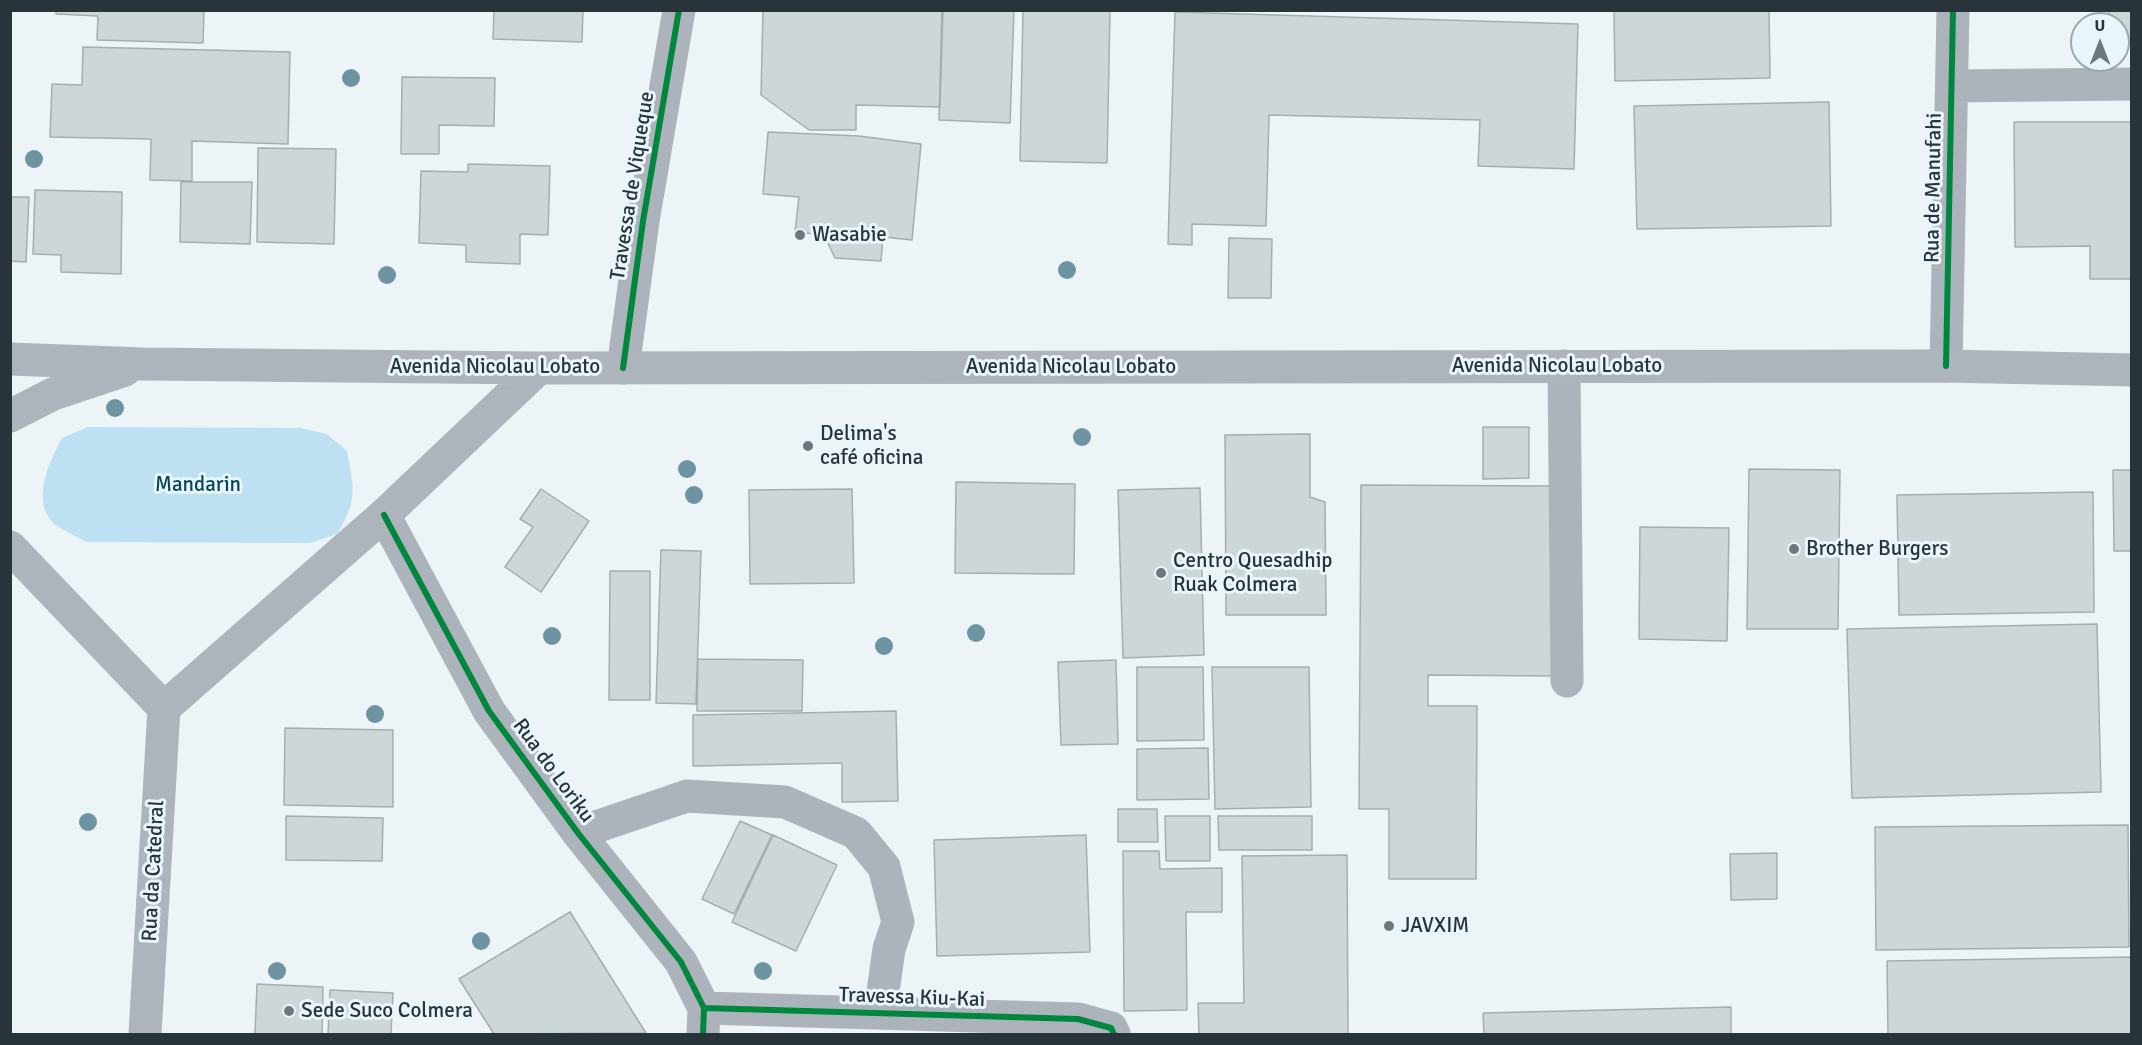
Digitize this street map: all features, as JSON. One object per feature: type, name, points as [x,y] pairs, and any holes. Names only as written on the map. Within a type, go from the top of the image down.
[{"type":"main road","name":"Avenida Nicolau Lobato","points":[[10,359],[143,364],[539,368],[1946,366],[2132,370]]},
{"type":"main road","points":[[10,416],[53,394],[143,364]]},
{"type":"main road","points":[[10,547],[164,708],[384,515],[539,368]]},
{"type":"main road","name":"Rua da Catedral","points":[[145,1035],[164,708]]},
{"type":"street","name":"Travessa de Viqueque","points":[[623,368],[643,221],[679,10]]},
{"type":"street","name":"Rua de Manufahi","points":[[1946,366],[1953,10]]},
{"type":"street","points":[[1953,86],[2132,84]]},
{"type":"street","points":[[1564,366],[1567,681]]},
{"type":"street","name":"Rua do Loriku","points":[[384,515],[489,711],[578,833],[681,962],[704,1022]]},
{"type":"street","points":[[578,833],[687,796],[785,802],[856,833],[884,867],[898,922],[889,949],[879,1013]]},
{"type":"street","name":"Travessa Kiu-Kai","points":[[704,1022],[879,1013],[1078,1019],[1111,1028],[1114,1035]]},
{"type":"green space","name":"Mandarin","points":[[88,427],[300,428],[327,434],[347,451],[353,494],[351,503],[337,534],[310,543],[87,542],[57,526],[49,517],[44,506],[43,495],[47,471],[62,438]]},
{"type":"building","points":[[56,10],[204,10],[203,43],[97,40],[98,16],[56,14]]},
{"type":"building","points":[[494,10],[583,10],[582,42],[493,39]]},
{"type":"building","points":[[763,10],[943,10],[940,107],[856,105],[856,130],[809,130],[761,95]]},
{"type":"building","points":[[942,10],[1014,10],[1010,123],[939,120]]},
{"type":"building","points":[[1023,10],[1110,10],[1107,163],[1020,161]]},
{"type":"building","points":[[1614,10],[1769,10],[1770,78],[1615,81]]},
{"type":"building","points":[[2109,10],[2132,10],[2132,44],[2130,44],[2130,12],[2109,12]]},
{"type":"building","points":[[1175,12],[1578,24],[1574,169],[1478,166],[1480,120],[1269,115],[1266,226],[1192,224],[1192,245],[1168,244]]},
{"type":"building","points":[[83,47],[290,52],[288,144],[192,141],[192,181],[150,180],[151,139],[50,137],[52,84],[82,85]]},
{"type":"building","points":[[402,77],[495,78],[494,126],[439,125],[439,154],[401,154]]},
{"type":"building","points":[[1829,102],[1831,226],[1637,229],[1634,106]]},
{"type":"building","points":[[2014,122],[2132,122],[2132,279],[2090,279],[2090,246],[2015,247]]},
{"type":"building","points":[[768,132],[859,136],[921,144],[912,240],[883,237],[881,261],[835,258],[824,235],[795,232],[799,197],[763,194]]},
{"type":"building","points":[[258,148],[336,149],[334,244],[257,242]]},
{"type":"building","points":[[468,164],[550,166],[548,235],[520,234],[520,264],[466,262],[466,245],[419,243],[421,171],[468,172]]},
{"type":"building","points":[[181,182],[252,182],[250,244],[180,242]]},
{"type":"building","points":[[35,190],[122,192],[121,274],[61,272],[61,255],[33,254]]},
{"type":"building","points":[[10,197],[29,197],[26,262],[10,261]]},
{"type":"building","points":[[1229,238],[1272,239],[1271,298],[1228,298]]},
{"type":"building","points":[[1483,427],[1529,427],[1529,478],[1483,479]]},
{"type":"building","points":[[1310,434],[1310,497],[1325,502],[1326,615],[1226,615],[1225,435]]},
{"type":"building","name":"Brother Burgers","points":[[1749,469],[1840,470],[1838,629],[1747,629]]},
{"type":"building","points":[[2113,470],[2132,470],[2132,551],[2114,551]]},
{"type":"building","points":[[956,482],[1075,484],[1074,574],[955,573]]},
{"type":"building","points":[[1361,485],[1559,486],[1558,676],[1428,675],[1428,706],[1477,706],[1476,879],[1389,879],[1389,809],[1359,809]]},
{"type":"building","name":"Centro Quesadhip Ruak Colmera","points":[[1200,488],[1204,655],[1123,658],[1118,490]]},
{"type":"building","points":[[541,489],[589,521],[541,592],[505,567],[533,527],[520,519]]},
{"type":"building","points":[[852,489],[854,583],[750,584],[749,490]]},
{"type":"building","points":[[2093,492],[2094,612],[1899,615],[1897,495]]},
{"type":"building","points":[[1640,527],[1729,528],[1727,641],[1639,639]]},
{"type":"building","points":[[661,550],[701,551],[696,704],[656,703]]},
{"type":"building","points":[[610,571],[650,571],[650,700],[609,700]]},
{"type":"building","points":[[2097,624],[2101,792],[1852,798],[1847,629]]},
{"type":"building","points":[[698,659],[803,660],[802,711],[697,711]]},
{"type":"building","points":[[1116,660],[1118,744],[1061,745],[1058,662]]},
{"type":"building","points":[[1137,667],[1203,667],[1204,740],[1137,741]]},
{"type":"building","points":[[1212,667],[1309,667],[1311,807],[1215,809]]},
{"type":"building","points":[[896,711],[898,801],[842,802],[842,763],[693,766],[693,715]]},
{"type":"building","points":[[285,728],[393,730],[393,807],[284,805]]},
{"type":"building","points":[[1208,748],[1209,799],[1137,800],[1137,749]]},
{"type":"building","points":[[1118,809],[1157,809],[1158,842],[1118,842]]},
{"type":"building","points":[[286,816],[383,818],[382,861],[286,860]]},
{"type":"building","points":[[1165,816],[1210,816],[1210,861],[1166,861]]},
{"type":"building","points":[[1218,816],[1312,816],[1312,850],[1219,850]]},
{"type":"building","points":[[740,821],[772,835],[734,914],[702,899]]},
{"type":"building","points":[[2128,825],[2129,947],[1876,950],[1875,827]]},
{"type":"building","points":[[773,835],[837,865],[796,951],[732,922]]},
{"type":"building","points":[[1086,835],[1090,952],[937,956],[934,840]]},
{"type":"building","points":[[1123,851],[1159,851],[1160,869],[1222,868],[1222,912],[1186,912],[1187,1010],[1124,1011]]},
{"type":"building","points":[[1777,853],[1777,899],[1731,900],[1730,854]]},
{"type":"building","points":[[1347,855],[1348,1034],[1199,1034],[1198,1003],[1244,1003],[1242,856]]},
{"type":"building","points":[[570,912],[646,1033],[494,1034],[459,979]]},
{"type":"building","points":[[2132,957],[2132,1034],[1888,1034],[1887,961]]},
{"type":"building","name":"Sede Suco Colmera","points":[[257,984],[323,987],[322,1034],[255,1034]]},
{"type":"building","points":[[330,990],[393,993],[391,1034],[328,1034]]},
{"type":"building","points":[[1731,1007],[1731,1034],[1484,1034],[1483,1013]]},
{"type":"cycle path","points":[[623,368],[643,221],[679,10]]},
{"type":"cycle path","points":[[1946,366],[1953,10]]},
{"type":"cycle path","points":[[384,515],[489,711],[578,833],[681,962],[704,1008],[703,1034]]},
{"type":"cycle path","points":[[704,1008],[1078,1019],[1111,1028],[1114,1034]]},
{"type":"place","name":"Wasabie","points":[[800,235]]},
{"type":"place","name":"Delima's café oficina","points":[[808,446]]},
{"type":"place","name":"Brother Burgers","points":[[1794,549]]},
{"type":"place","name":"Centro Quesadhip Ruak Colmera","points":[[1161,573]]},
{"type":"place","name":"JAVXIM","points":[[1389,926]]},
{"type":"place","name":"Sede Suco Colmera","points":[[289,1011]]}]
